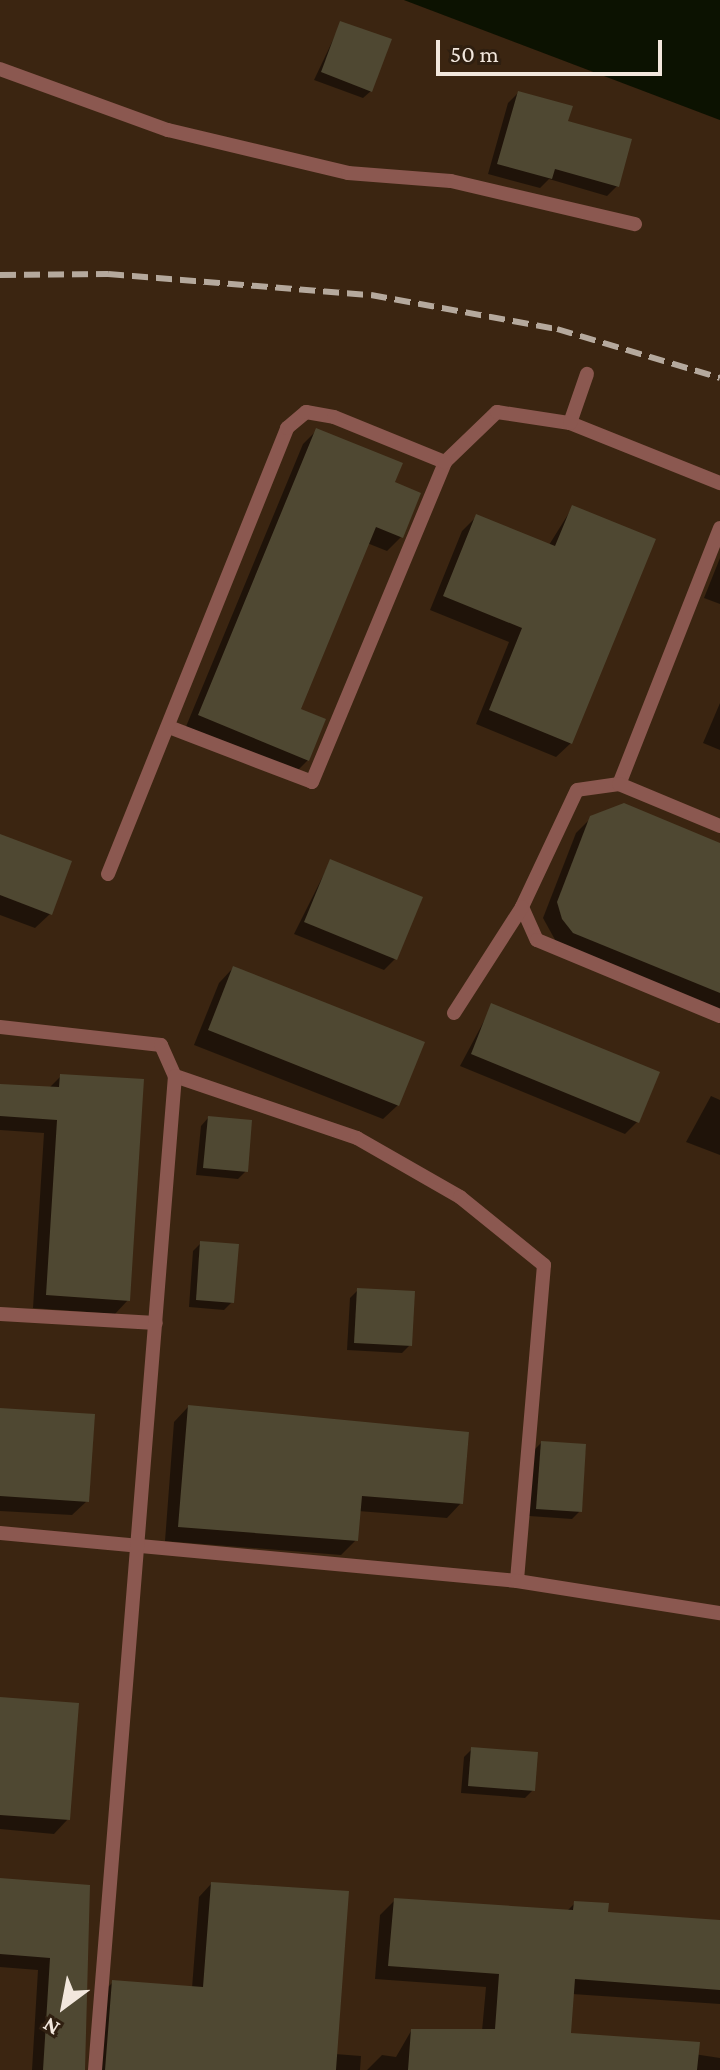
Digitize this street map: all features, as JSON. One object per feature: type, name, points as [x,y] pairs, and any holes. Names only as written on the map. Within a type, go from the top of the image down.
[{"type":"lane","points":[[0,69],[168,130],[348,173],[451,181],[635,224]]},
{"type":"lane","points":[[570,423],[587,374]]},
{"type":"lane","points":[[108,874],[287,428],[306,412],[334,417],[445,462]]},
{"type":"lane","points":[[169,727],[312,782],[445,462],[497,412],[570,423],[720,483]]},
{"type":"lane","points":[[619,784],[720,528]]},
{"type":"lane","points":[[454,1013],[522,907],[577,790],[619,784],[720,826]]},
{"type":"lane","points":[[522,907],[537,940],[720,1016]]},
{"type":"lane","points":[[0,1027],[161,1045],[175,1076],[95,2070]]},
{"type":"lane","points":[[175,1076],[357,1138],[460,1197],[544,1265],[517,1581]]},
{"type":"lane","points":[[0,1314],[156,1323]]},
{"type":"lane","points":[[0,1533],[517,1581],[720,1613]]},
{"type":"shaded area","points":[[0,0],[404,0],[720,120],[720,2070],[0,2070]]},
{"type":"shaded area","points":[[404,0],[720,0],[720,120]]},
{"type":"building","points":[[340,21],[392,39],[372,92],[321,72]]},
{"type":"building","points":[[518,91],[573,106],[568,121],[632,139],[619,187],[555,169],[552,179],[497,164]]},
{"type":"building","points":[[316,428],[403,463],[395,482],[421,493],[403,538],[376,527],[301,709],[326,719],[309,761],[198,715]]},
{"type":"building","points":[[572,505],[656,539],[572,744],[489,710],[522,628],[443,596],[476,514],[555,546]]},
{"type":"building","points":[[624,803],[720,843],[720,993],[573,933],[562,919],[557,902],[590,816]]},
{"type":"building","points":[[0,834],[72,861],[52,915],[0,895]]},
{"type":"building","points":[[330,859],[423,897],[397,960],[304,922]]},
{"type":"building","points":[[233,966],[425,1042],[399,1106],[208,1030]]},
{"type":"building","points":[[491,1003],[660,1072],[639,1123],[471,1054]]},
{"type":"building","points":[[60,1074],[144,1079],[130,1301],[46,1295],[57,1120],[0,1116],[0,1084],[59,1087]]},
{"type":"building","points":[[208,1116],[252,1120],[248,1172],[203,1168]]},
{"type":"building","points":[[200,1241],[239,1244],[234,1303],[196,1300]]},
{"type":"building","points":[[357,1288],[415,1291],[412,1346],[354,1343]]},
{"type":"building","points":[[188,1405],[469,1432],[463,1504],[362,1496],[358,1541],[178,1527]]},
{"type":"building","points":[[0,1408],[95,1414],[89,1502],[0,1496]]},
{"type":"building","points":[[541,1441],[586,1444],[582,1512],[536,1509]]},
{"type":"building","points":[[0,1697],[79,1703],[70,1820],[0,1815]]},
{"type":"building","points":[[471,1747],[538,1752],[535,1791],[468,1786]]},
{"type":"building","points":[[0,1878],[90,1885],[85,2070],[43,2070],[50,1958],[0,1954]]},
{"type":"building","points":[[211,1882],[349,1891],[336,2070],[105,2070],[112,1980],[203,1987]]},
{"type":"building","points":[[394,1898],[573,1910],[574,1901],[609,1903],[608,1912],[720,1920],[720,1990],[575,1979],[571,2033],[700,2042],[697,2070],[408,2070],[411,2029],[495,2029],[499,1974],[388,1966]]},
{"type":"railway","points":[[0,275],[108,274],[371,295],[557,329],[720,378]]}]
